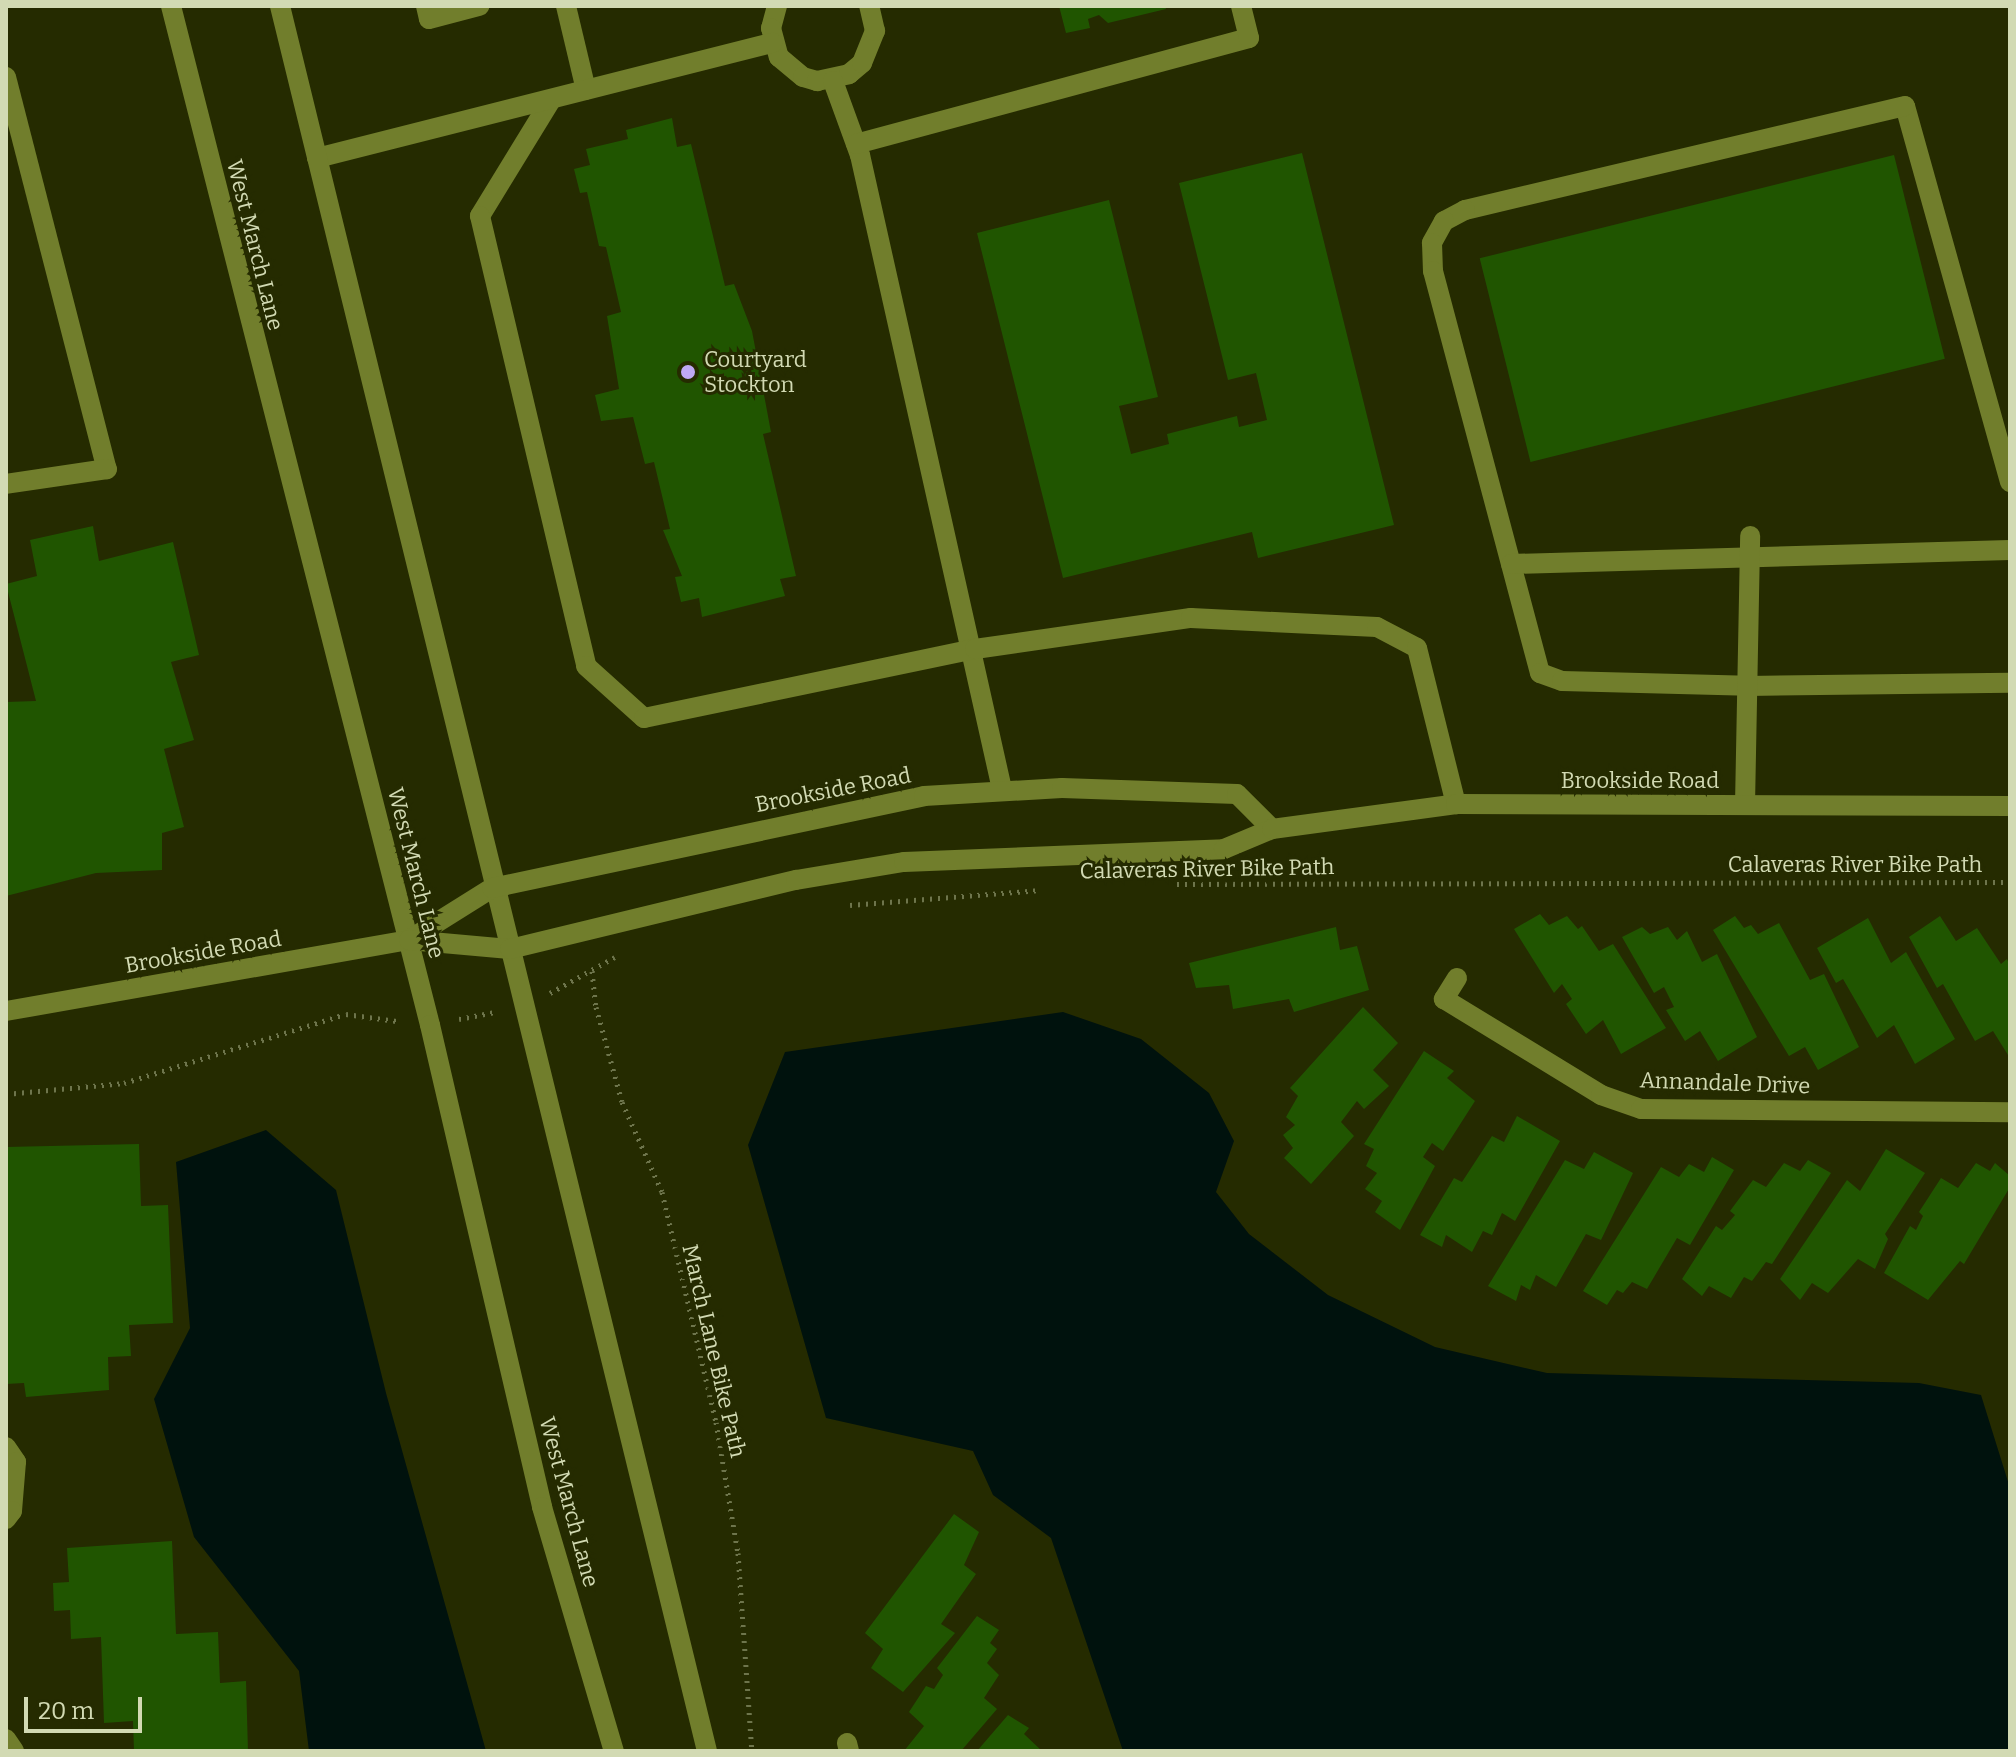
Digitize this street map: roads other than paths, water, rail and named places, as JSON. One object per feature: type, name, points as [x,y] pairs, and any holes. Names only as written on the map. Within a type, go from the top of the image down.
[{"type":"main road","name":"West March Lane","points":[[171,6],[409,940],[542,1507],[614,1751]]},
{"type":"main road","points":[[280,6],[492,888],[526,1006],[707,1751]]},
{"type":"main road","points":[[426,6],[429,19],[479,6]]},
{"type":"main road","points":[[566,6],[586,90]]},
{"type":"main road","points":[[777,6],[773,43],[779,57],[803,77],[833,81],[862,63],[871,48],[875,31],[869,6]]},
{"type":"main road","points":[[856,144],[1249,38],[1241,6]]},
{"type":"main road","points":[[317,158],[773,43]]},
{"type":"main road","points":[[6,77],[107,469],[6,484]]},
{"type":"main road","points":[[833,81],[856,144],[975,649],[1002,789]]},
{"type":"main road","points":[[551,100],[480,216],[586,666],[644,718],[975,649],[1191,618],[1377,627],[1417,648],[1456,804]]},
{"type":"main road","points":[[2010,482],[1912,118],[1905,106],[1893,106],[1465,210],[1444,221],[1432,243],[1433,271],[1540,673],[1562,681],[1747,686],[2010,683]]},
{"type":"main road","points":[[1511,564],[1750,546],[2010,550]]},
{"type":"main road","points":[[1745,805],[1750,546]]},
{"type":"main road","name":"Brookside Road","points":[[409,940],[492,888],[924,796],[1002,789],[1237,794],[1272,829]]},
{"type":"main road","name":"Brookside Road","points":[[6,1011],[409,940],[510,949],[796,880],[904,862],[1224,849],[1272,829],[1456,804],[2010,806]]},
{"type":"main road","name":"Annandale Drive","points":[[1457,978],[1444,999],[1601,1095],[1641,1109],[2010,1112]]},
{"type":"main road","points":[[6,1447],[16,1462],[12,1511],[6,1519]]},
{"type":"main road","points":[[6,1739],[14,1751]]},
{"type":"place","name":"Courtyard Stockton","points":[[688,372]]}]
